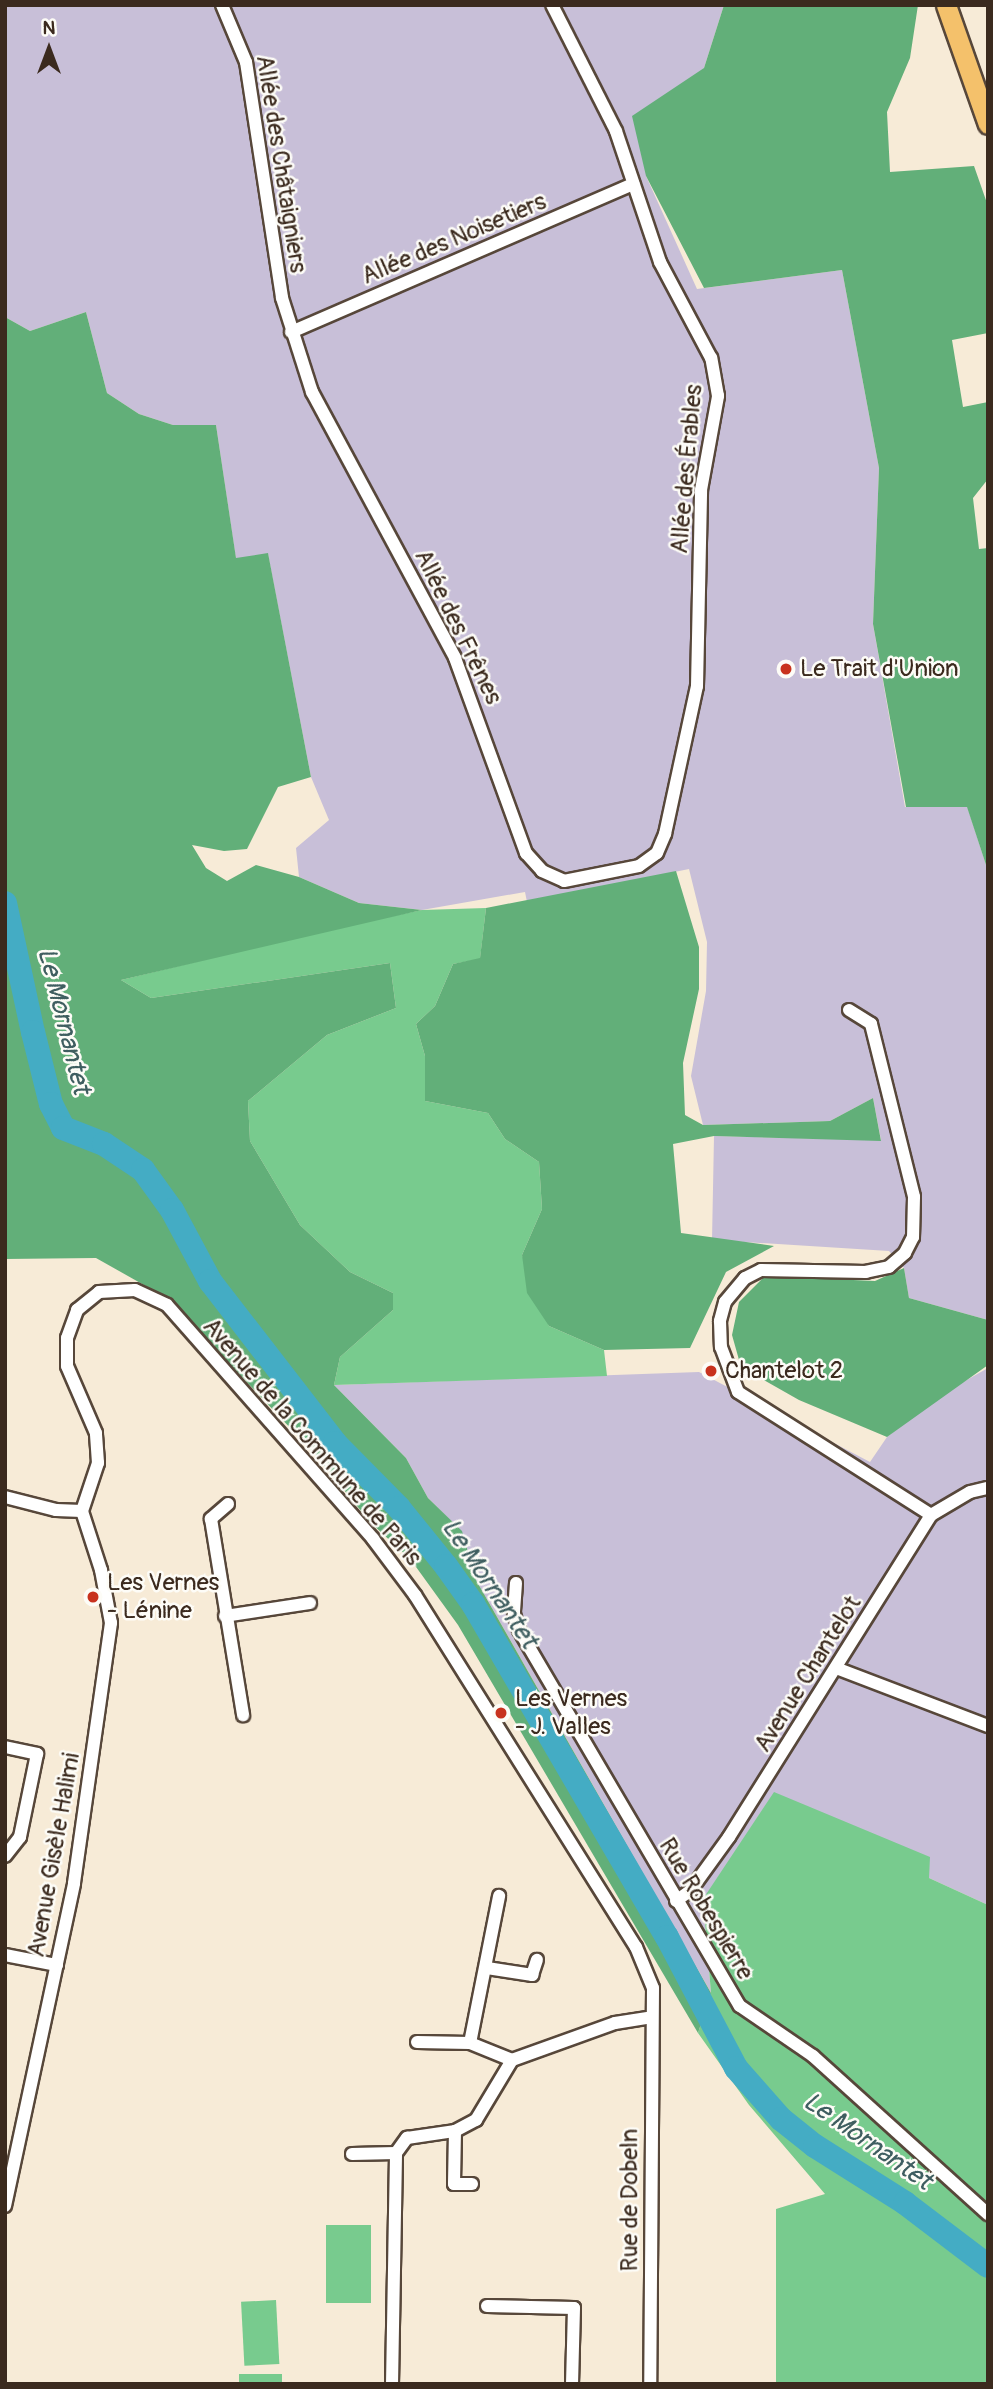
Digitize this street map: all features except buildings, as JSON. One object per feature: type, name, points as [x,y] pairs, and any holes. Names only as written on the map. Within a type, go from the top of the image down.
[{"type":"main road","points":[[946,5],[984,98],[988,124]]},
{"type":"street","name":"Allée des Châtaigniers","points":[[222,5],[246,62],[282,298],[291,332]]},
{"type":"street","name":"Allée des Érables","points":[[552,5],[594,81],[660,262],[711,358],[718,396],[701,490],[698,686],[672,787],[665,834],[657,853]]},
{"type":"street","name":"Allée des Noisetiers","points":[[291,332],[633,184]]},
{"type":"street","name":"Allée des Frênes","points":[[291,332],[312,392],[455,658],[526,853],[542,871],[564,881],[639,866],[657,853]]},
{"type":"street","points":[[849,1010],[871,1024],[914,1197],[913,1237],[905,1253],[889,1267],[866,1272],[761,1270],[745,1278],[725,1302],[720,1321],[721,1347],[738,1392],[931,1515]]},
{"type":"street","name":"Avenue de la Commune de Paris","points":[[82,1511],[98,1463],[96,1433],[67,1366],[67,1338],[77,1310],[99,1292],[135,1290],[167,1305],[373,1539],[415,1595],[636,1947],[653,1988],[651,2017]]},
{"type":"street","name":"Avenue Chantelot","points":[[676,1901],[690,1891],[729,1837],[931,1515],[970,1492],[988,1488]]},
{"type":"street","points":[[5,1497],[56,1510],[82,1511]]},
{"type":"street","points":[[228,1504],[211,1519],[243,1715]]},
{"type":"street","name":"Avenue Gisèle Halimi","points":[[5,2206],[74,1883],[111,1623],[101,1570],[82,1511]]},
{"type":"street","name":"Rue Robespierre","points":[[516,1583],[514,1614],[519,1630],[740,2006],[813,2056],[988,2214]]},
{"type":"street","points":[[225,1616],[310,1603]]},
{"type":"street","points":[[836,1668],[988,1726]]},
{"type":"street","points":[[5,1747],[37,1754],[20,1837],[5,1856]]},
{"type":"street","points":[[470,2043],[487,1968],[499,1896]]},
{"type":"street","points":[[5,1955],[57,1965]]},
{"type":"street","points":[[487,1968],[532,1975],[537,1960]]},
{"type":"street","points":[[393,2384],[393,2214],[396,2153],[407,2138],[456,2131],[476,2120],[512,2060],[615,2023],[651,2017]]},
{"type":"street","name":"Rue de Dobeln","points":[[650,2384],[651,2017]]},
{"type":"street","points":[[417,2042],[470,2043],[512,2060]]},
{"type":"street","points":[[456,2131],[454,2184],[472,2184]]},
{"type":"street","points":[[352,2154],[396,2153]]},
{"type":"street","points":[[487,2306],[574,2308],[572,2384]]},
{"type":"shaded area","points":[[5,5],[724,5],[704,68],[646,176],[697,289],[842,270],[879,468],[873,624],[905,807],[967,806],[988,871],[988,1320],[909,1298],[904,1268],[889,1251],[712,1240],[714,1136],[881,1140],[873,1098],[830,1121],[703,1125],[691,1076],[706,991],[707,942],[689,869],[527,902],[525,892],[422,910],[359,903],[299,877],[296,848],[329,820],[311,777],[268,554],[236,559],[216,425],[173,425],[139,414],[107,393],[86,312],[30,331],[5,317]]},
{"type":"shaded area","points":[[988,1368],[988,1905],[929,1878],[703,1899],[711,1993],[476,1580],[461,1531],[428,1498],[406,1458],[334,1385],[699,1372],[870,1462],[887,1437],[940,1395]]},
{"type":"green space","points":[[724,5],[918,5],[910,58],[887,112],[890,172],[974,166],[988,206],[988,333],[952,340],[963,407],[988,402],[988,479],[973,498],[979,549],[988,548],[988,871],[967,807],[906,807],[873,624],[879,468],[842,270],[704,288],[646,176],[632,116],[704,68]]},
{"type":"green space","points":[[86,312],[107,393],[139,414],[173,425],[216,425],[236,558],[268,553],[311,777],[278,787],[247,849],[224,851],[192,845],[206,868],[227,881],[256,865],[299,877],[359,903],[422,910],[121,980],[151,998],[390,963],[396,1008],[327,1035],[248,1101],[250,1141],[300,1225],[350,1272],[393,1293],[393,1310],[340,1357],[334,1385],[406,1458],[428,1498],[462,1531],[476,1580],[711,1993],[698,2033],[458,1625],[411,1560],[370,1522],[314,1453],[167,1298],[96,1258],[5,1259],[5,317],[30,331]]},
{"type":"green space","points":[[676,871],[699,947],[699,989],[683,1063],[685,1115],[703,1125],[830,1121],[873,1098],[881,1141],[714,1136],[673,1144],[681,1233],[774,1246],[726,1272],[690,1348],[604,1350],[549,1326],[527,1293],[522,1255],[542,1209],[539,1162],[505,1139],[488,1113],[425,1101],[425,1056],[416,1024],[435,1006],[453,964],[480,958],[486,908]]},
{"type":"green space","points":[[486,908],[480,959],[453,964],[435,1006],[416,1024],[425,1056],[425,1101],[488,1113],[505,1139],[539,1162],[542,1209],[522,1255],[549,1326],[604,1350],[607,1376],[334,1385],[340,1357],[393,1310],[393,1293],[350,1272],[300,1225],[250,1141],[248,1101],[327,1035],[396,1008],[390,963],[151,998],[121,980],[422,910]]},
{"type":"green space","points":[[904,1268],[909,1298],[988,1320],[988,1365],[887,1437],[799,1400],[741,1367],[732,1335],[739,1302],[765,1276],[875,1281]]},
{"type":"green space","points":[[774,1792],[930,1857],[929,1878],[988,1905],[988,2384],[776,2384],[776,2209],[825,2194],[749,2105],[698,2033],[711,1993],[703,1899]]},
{"type":"green space","points":[[326,2225],[371,2225],[371,2303],[326,2303]]},
{"type":"green space","points":[[276,2300],[279,2364],[244,2366],[241,2302]]},
{"type":"green space","points":[[239,2374],[282,2374],[282,2384],[239,2384]]},
{"type":"waterway","name":"Le Mornantet","points":[[5,903],[51,1104],[63,1128],[104,1144],[143,1170],[172,1210],[210,1281],[335,1443],[399,1508],[446,1566],[473,1604],[667,1937],[736,2068],[781,2119],[815,2146],[905,2203],[988,2266]]},
{"type":"place","name":"Le Trait d'Union","points":[[786,669]]},
{"type":"place","name":"Chantelot 2","points":[[711,1371]]},
{"type":"place","name":"Les Vernes - Lénine","points":[[93,1597]]},
{"type":"place","name":"Les Vernes - J. Valles","points":[[501,1713]]}]
